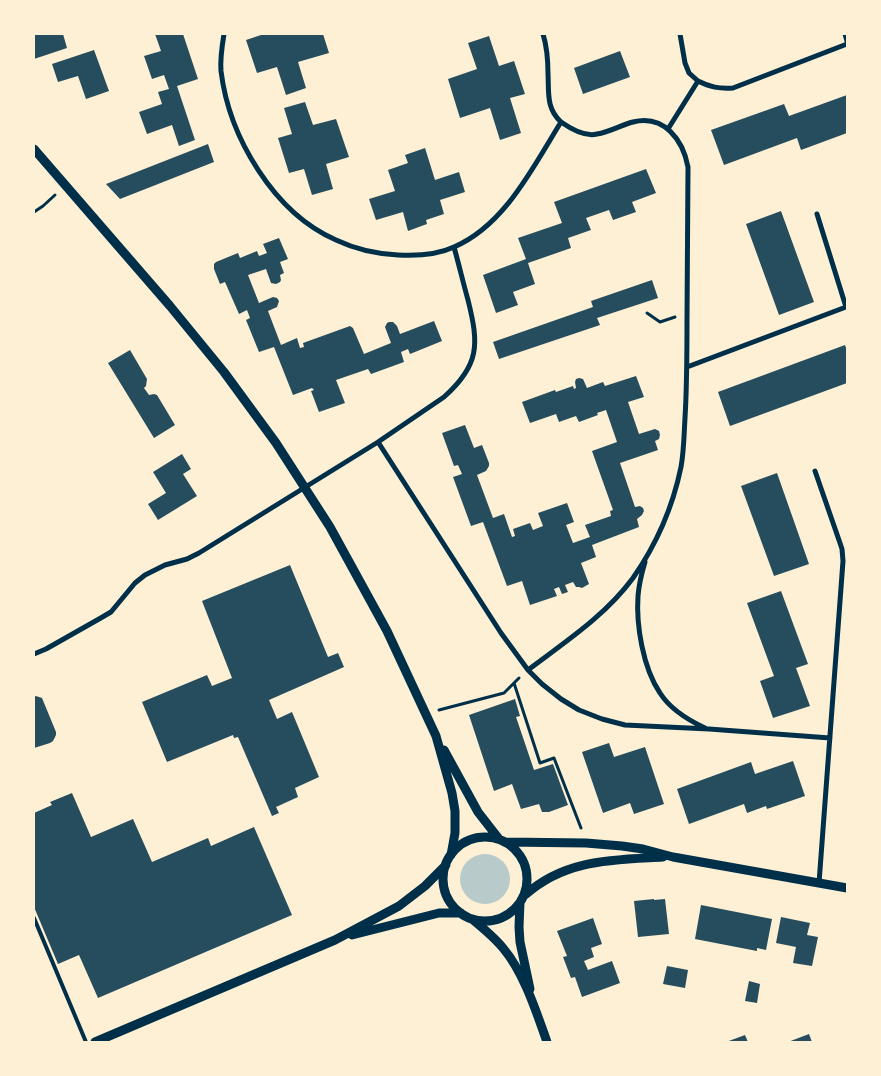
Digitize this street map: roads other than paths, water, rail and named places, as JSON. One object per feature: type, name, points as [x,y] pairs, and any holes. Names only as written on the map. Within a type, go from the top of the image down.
[{"type":"street","points":[[224,34],[221,48],[221,70],[225,92],[240,139],[262,175],[277,195],[308,224],[335,240],[364,250],[381,254],[415,256],[454,248],[470,238],[500,214],[515,195],[561,122]]},
{"type":"street","points":[[528,670],[606,608],[634,577],[648,554],[663,524],[681,466],[687,367],[688,167],[686,155],[677,138],[668,129],[652,121],[632,122],[595,135],[581,133],[561,122],[554,116],[548,96],[548,57],[543,34]]},
{"type":"street","points":[[680,34],[688,73],[698,81],[713,88],[723,89],[733,88],[847,42],[845,34]]},
{"type":"street","points":[[668,129],[698,81]]},
{"type":"street","points":[[34,149],[170,306],[266,428],[330,527],[398,655],[436,736],[478,812],[502,841],[519,854],[525,866],[527,884],[522,899],[519,927],[520,942],[534,1004],[547,1042]]},
{"type":"street","points":[[687,367],[846,307],[817,214]]},
{"type":"street","points":[[34,654],[110,612],[135,583],[145,575],[165,565],[193,557],[378,442],[453,389],[460,381],[473,357],[476,341],[474,325],[454,248]]},
{"type":"street","points":[[378,442],[501,633],[528,670],[561,699],[579,710],[602,720],[625,725],[830,738]]},
{"type":"street","points":[[815,471],[840,542],[843,561],[819,883]]},
{"type":"street","points":[[648,554],[642,571],[638,594],[638,611],[645,658],[652,679],[660,694],[672,707],[697,724],[709,729]]},
{"type":"street","points":[[436,736],[454,801],[456,825],[451,855]]},
{"type":"street","points":[[534,1004],[504,948],[492,936],[452,905],[446,894],[444,877],[446,865],[458,847],[472,839],[483,837],[502,841],[622,846],[847,888]]},
{"type":"street","points":[[470,918],[486,921],[500,918],[510,913],[544,879],[577,866],[611,860],[673,857]]},
{"type":"street","points":[[95,1042],[335,940],[399,906],[425,886],[446,865]]},
{"type":"street","points":[[335,940],[433,914],[461,913]]},
{"type":"lane","points":[[34,918],[86,1042]]}]
